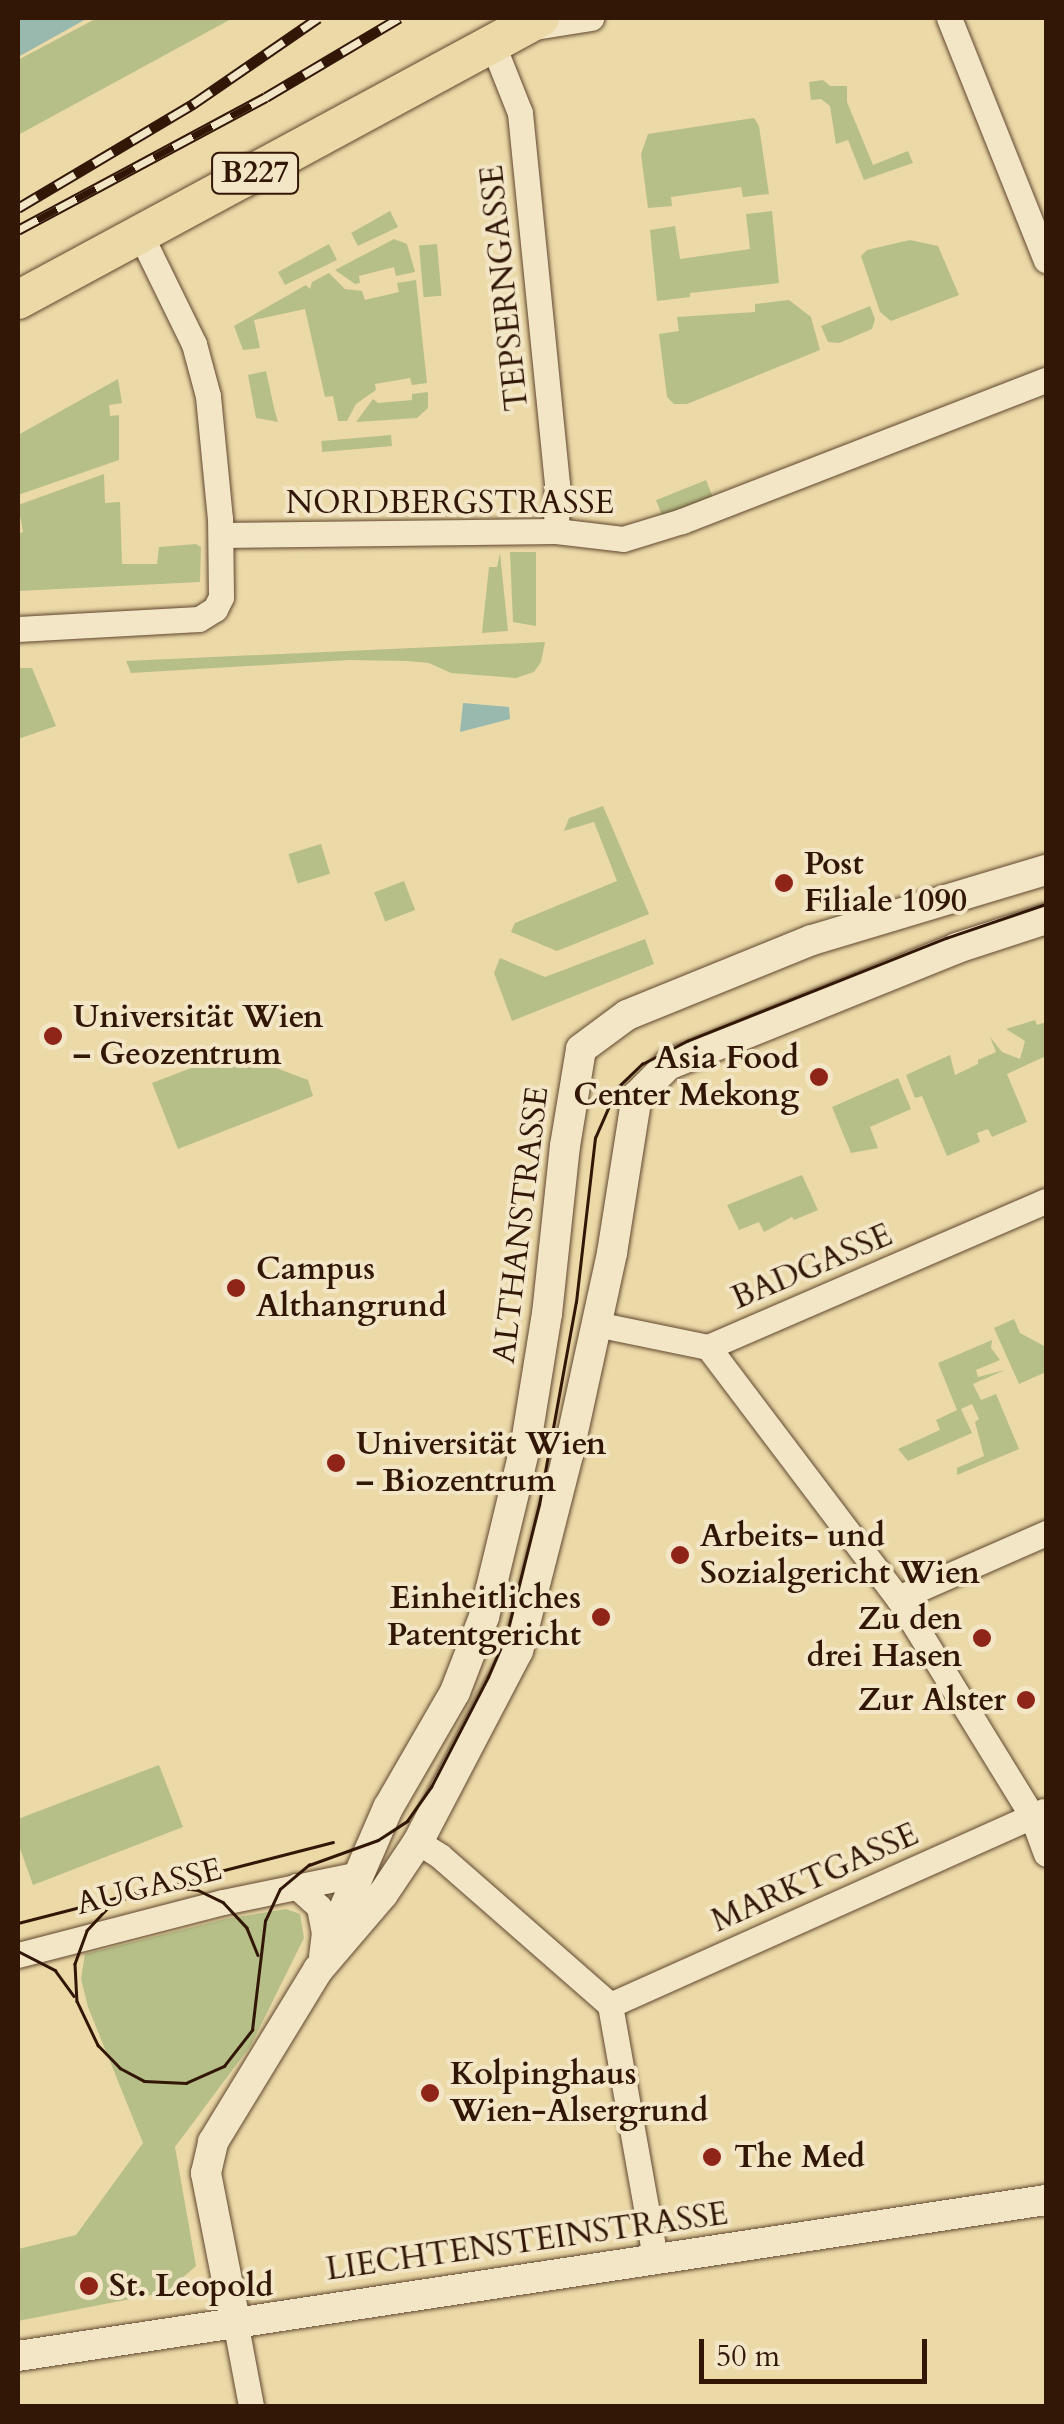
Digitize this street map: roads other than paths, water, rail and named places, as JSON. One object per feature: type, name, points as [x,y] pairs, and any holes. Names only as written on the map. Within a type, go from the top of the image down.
[{"type":"main road","name":"B227","points":[[18,300],[517,31]]},
{"type":"street","points":[[517,31],[591,18]]},
{"type":"street","points":[[950,18],[1046,260]]},
{"type":"street","name":"TEPSERNGASSE","points":[[517,31],[520,113],[558,485],[556,530]]},
{"type":"street","points":[[18,630],[191,620],[208,615],[221,597],[221,535],[212,422],[200,362],[140,234]]},
{"type":"street","name":"NORDBERGSTRASSE","points":[[221,535],[556,530],[622,539],[1046,380]]},
{"type":"street","name":"ALTHANSTRASSE","points":[[318,1970],[355,1876],[388,1808],[455,1692],[484,1617],[526,1442],[548,1314],[564,1146],[580,1050],[627,1014],[812,940],[1046,870]]},
{"type":"street","name":"ALTHANSTRASSE","points":[[235,2321],[206,2173],[213,2142],[318,1970],[383,1894],[418,1842],[518,1652],[596,1324],[637,1096],[651,1077],[668,1066],[886,977],[1046,919]]},
{"type":"street","name":"BADGASSE","points":[[596,1324],[708,1348],[1046,1201]]},
{"type":"street","points":[[708,1348],[898,1598],[1039,1813],[1046,1854]]},
{"type":"street","points":[[898,1598],[1046,1533]]},
{"type":"street","name":"MARKTGASSE","points":[[610,2005],[1039,1813]]},
{"type":"street","points":[[355,1876],[418,1842],[440,1856],[610,2005],[654,2258]]},
{"type":"street","name":"AUGASSE","points":[[18,1955],[296,1886],[355,1876]]},
{"type":"street","points":[[296,1886],[318,1907],[324,1932],[318,1970]]},
{"type":"street","name":"LIECHTENSTEINSTRASSE","points":[[18,2356],[1046,2200]]},
{"type":"street","points":[[235,2321],[251,2406]]},
{"type":"water","points":[[18,18],[88,18],[18,57]]},
{"type":"water","points":[[463,703],[509,707],[510,719],[460,732]]},
{"type":"tram line","points":[[145,1891],[111,1905],[87,1931],[75,1964],[77,2001],[98,2045],[120,2068],[144,2081],[186,2083],[224,2066],[252,2030],[265,1921],[280,1889],[309,1865],[378,1840],[407,1821],[431,1787],[488,1677],[507,1633],[539,1505],[576,1302],[595,1138],[617,1088],[642,1064],[687,1041],[946,938],[1046,904]]},
{"type":"tram line","points":[[18,1923],[333,1842]]},
{"type":"tram line","points":[[176,1887],[198,1890],[223,1902],[247,1928],[258,1955]]},
{"type":"tram line","points":[[18,1951],[55,1970],[74,1996]]},
{"type":"railway","points":[[18,208],[193,104],[318,18]]},
{"type":"railway","points":[[18,230],[266,97],[399,18]]},
{"type":"place","name":"Post Filiale 1090","points":[[784,883]]},
{"type":"place","name":"Universität Wien – Geozentrum","points":[[53,1036]]},
{"type":"place","name":"Asia Food Center Mekong","points":[[819,1077]]},
{"type":"place","name":"Campus Althangrund","points":[[236,1288]]},
{"type":"place","name":"Universität Wien – Biozentrum","points":[[336,1463]]},
{"type":"place","name":"Arbeits- und Sozialgericht Wien","points":[[680,1555]]},
{"type":"place","name":"Einheitliches Patentgericht","points":[[601,1617]]},
{"type":"place","name":"Zu den drei Hasen","points":[[982,1638]]},
{"type":"place","name":"Zur Alster","points":[[1026,1700]]},
{"type":"place","name":"Kolpinghaus Wien-Alsergrund","points":[[430,2093]]},
{"type":"place","name":"The Med","points":[[712,2157]]},
{"type":"place","name":"St. Leopold","points":[[89,2286]]}]
